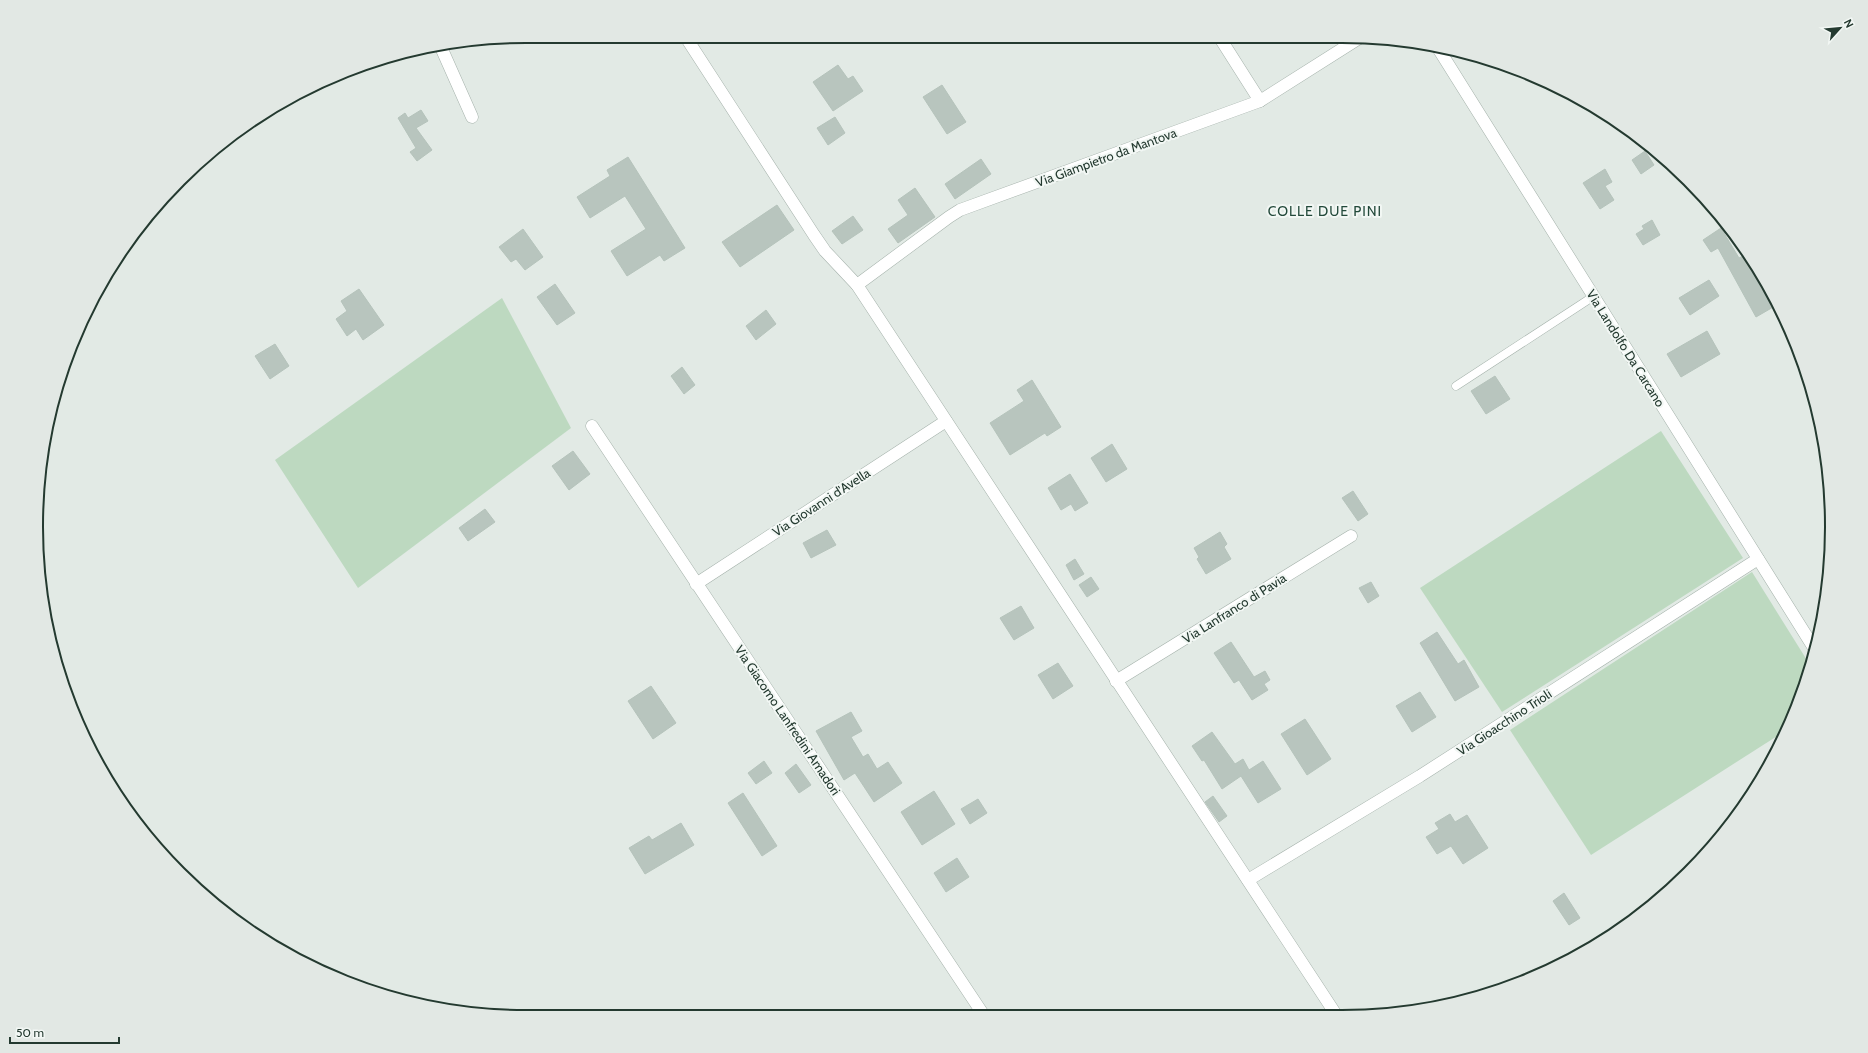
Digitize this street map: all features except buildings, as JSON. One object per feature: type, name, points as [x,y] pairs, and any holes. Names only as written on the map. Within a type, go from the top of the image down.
[{"type":"street","points":[[690,43],[814,235],[856,285],[1333,1010]]},
{"type":"street","points":[[1223,43],[1260,101]]},
{"type":"street","name":"Via Giampietro da Mantova","points":[[856,285],[948,217],[970,206],[1260,101],[1351,43]]},
{"type":"street","points":[[442,50],[472,117]]},
{"type":"street","name":"Via Landolfo Da Carcano","points":[[1441,53],[1811,643]]},
{"type":"street","name":"Via Giovanni d'Avella","points":[[696,584],[946,421]]},
{"type":"street","name":"Via Giacomo Lanfredini Amadori","points":[[592,426],[980,1010]]},
{"type":"street","name":"Via Lanfranco di Pavia","points":[[1116,681],[1351,536]]},
{"type":"street","name":"Via Gioacchino Trioli","points":[[1248,880],[1420,776],[1758,559]]},
{"type":"lane","points":[[1456,386],[1594,296]]},
{"type":"green space","points":[[502,298],[571,428],[358,588],[275,460]]},
{"type":"green space","points":[[1661,431],[1743,558],[1502,712],[1420,588]]},
{"type":"green space","points":[[1752,572],[1807,659],[1788,712],[1777,736],[1591,855],[1510,730]]},
{"type":"district","name":"COLLE DUE PINI","points":[[1325,211]]}]
